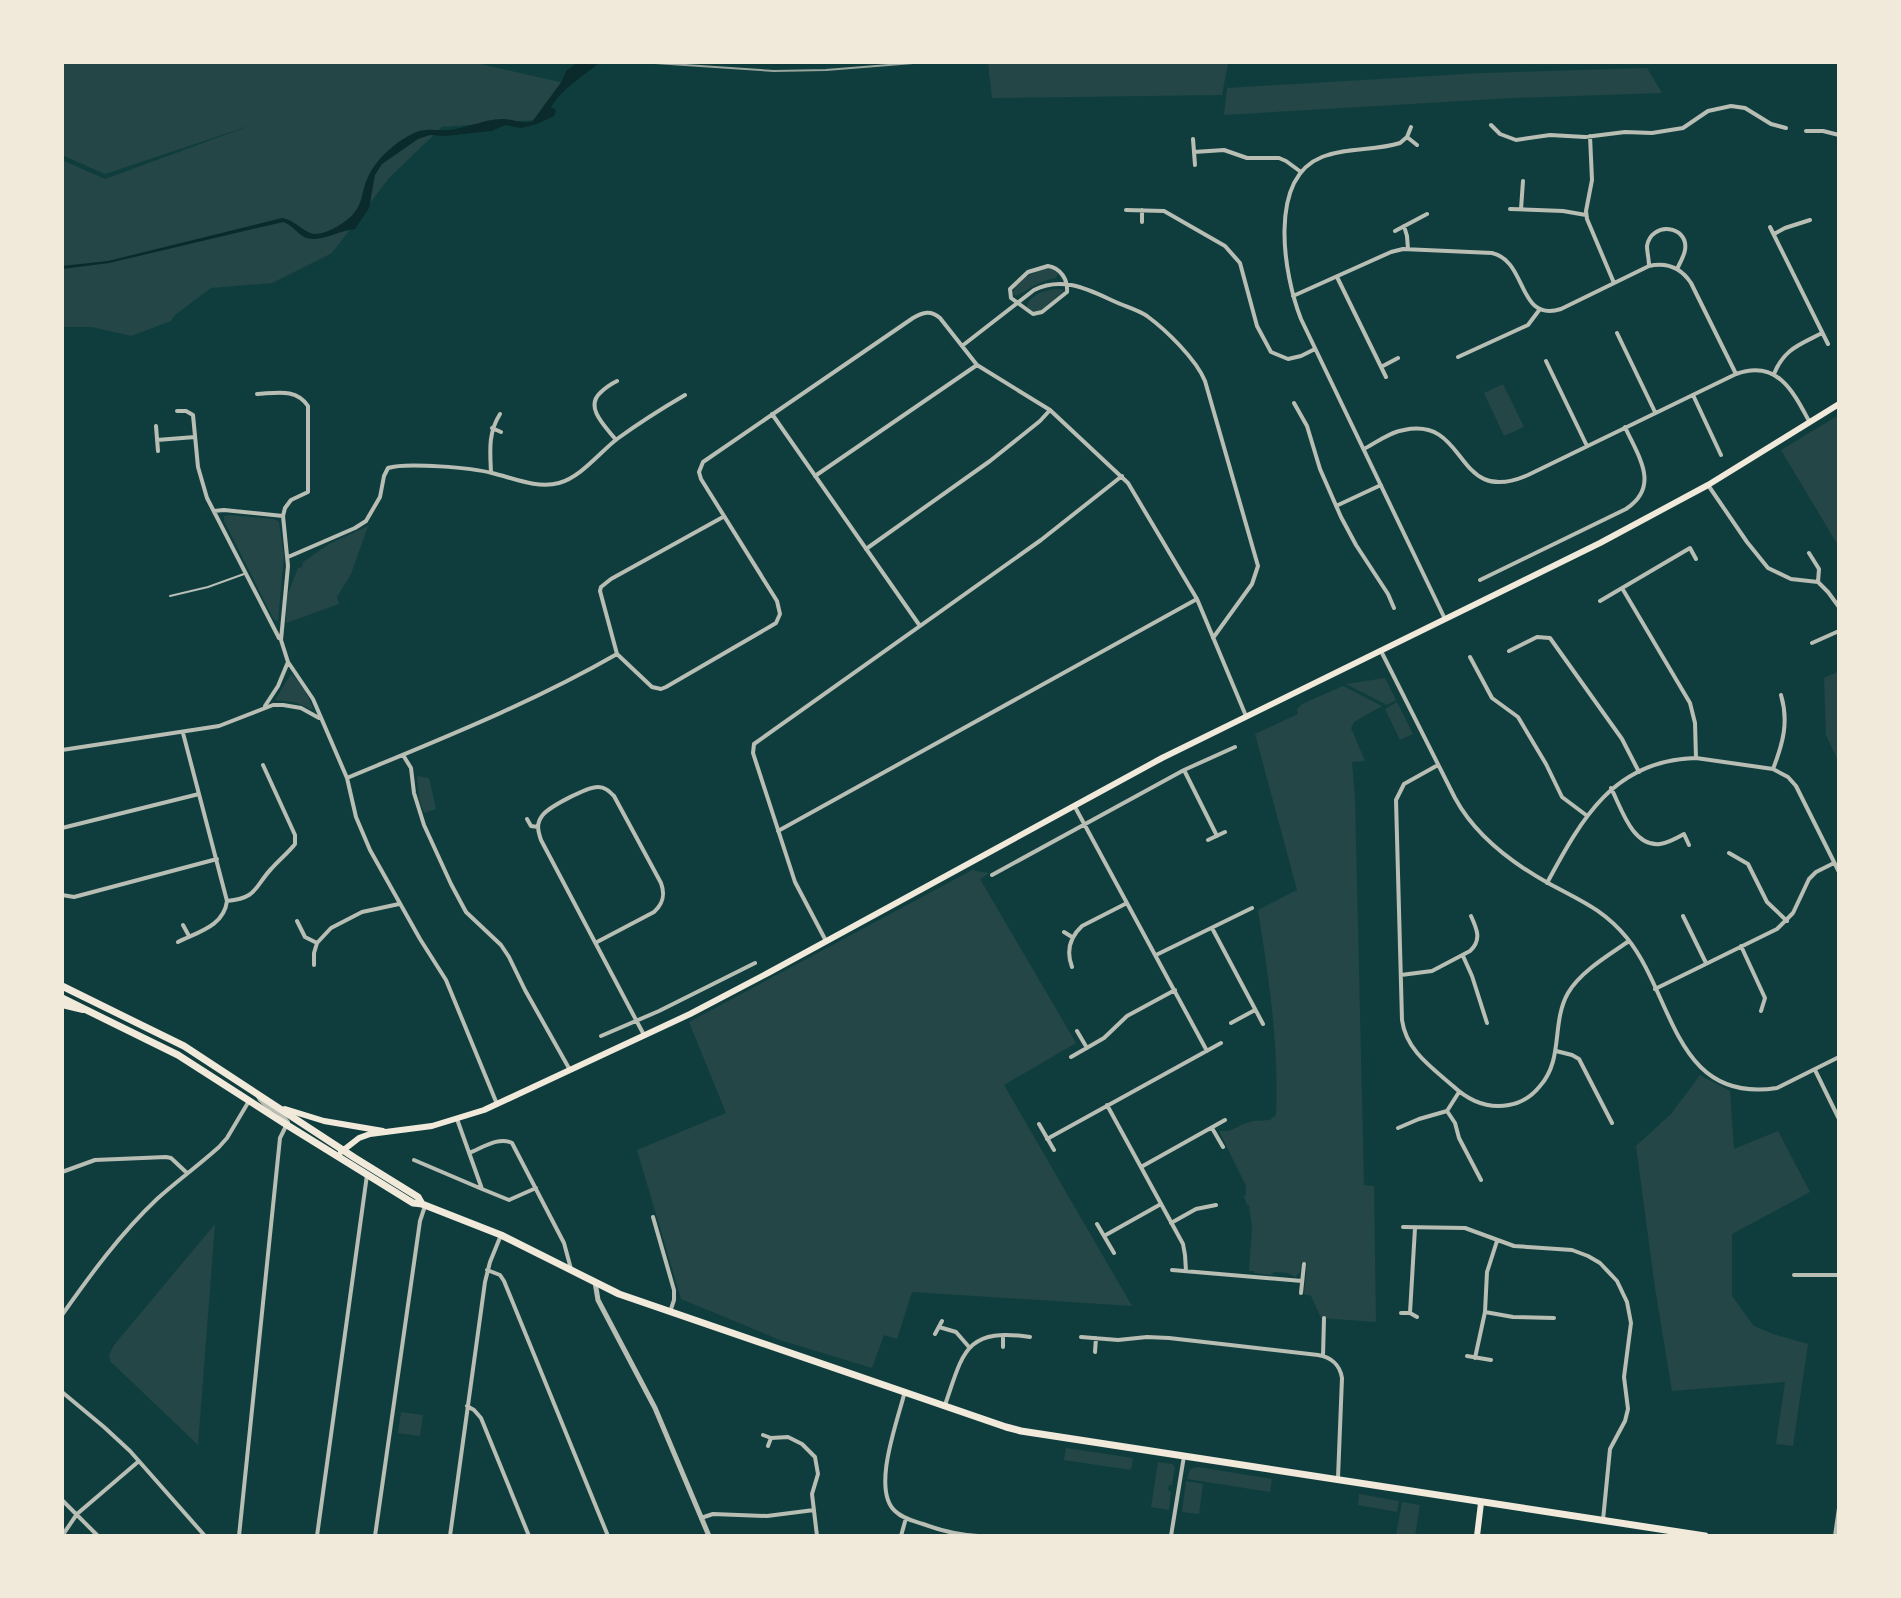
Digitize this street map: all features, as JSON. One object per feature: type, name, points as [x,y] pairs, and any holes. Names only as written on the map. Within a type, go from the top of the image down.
[{"type":"highway","points":[[62,986],[184,1046],[418,1197],[424,1205]]},
{"type":"highway","points":[[62,998],[178,1055],[413,1203],[501,1235],[612,1291],[1021,1431],[1705,1536]]},
{"type":"main road","points":[[333,1153],[345,1151],[364,1136],[414,1130],[497,1104],[644,1035],[768,973],[1162,758],[1564,562],[1708,485],[1839,404]]},
{"type":"main road","points":[[62,1005],[86,1011]]},
{"type":"main road","points":[[277,1106],[309,1118],[387,1132]]},
{"type":"main road","points":[[1477,1536],[1481,1503]]},
{"type":"street","points":[[1491,125],[1500,134],[1516,140],[1550,135],[1652,133],[1688,125],[1708,111],[1731,106],[1745,108],[1771,124],[1786,128]]},
{"type":"street","points":[[1411,127],[1407,137],[1396,144],[1324,156],[1314,160],[1301,172],[1289,193],[1285,217],[1287,261],[1293,296],[1315,349],[1445,619]]},
{"type":"street","points":[[1806,131],[1839,135]]},
{"type":"street","points":[[1590,136],[1592,180],[1586,215],[1614,283]]},
{"type":"street","points":[[1407,137],[1417,145]]},
{"type":"street","points":[[1193,139],[1195,165]]},
{"type":"street","points":[[1194,152],[1224,150],[1253,159],[1279,158],[1301,172]]},
{"type":"street","points":[[1521,209],[1523,181]]},
{"type":"street","points":[[1510,209],[1586,215]]},
{"type":"street","points":[[1126,210],[1169,213],[1219,242],[1231,251],[1241,267],[1257,326],[1271,352],[1288,359],[1315,349]]},
{"type":"street","points":[[1142,210],[1142,222]]},
{"type":"street","points":[[1395,231],[1427,214]]},
{"type":"street","points":[[1774,234],[1810,220]]},
{"type":"street","points":[[1404,226],[1408,249]]},
{"type":"street","points":[[1770,227],[1828,344]]},
{"type":"street","points":[[1649,266],[1649,239],[1656,231],[1669,228],[1678,232],[1685,243],[1677,269]]},
{"type":"street","points":[[1293,296],[1391,252],[1408,249],[1492,253],[1501,255],[1511,265],[1531,302],[1540,309],[1550,311],[1561,309],[1649,266],[1663,264],[1687,276],[1736,374]]},
{"type":"street","points":[[1036,268],[1057,268],[1066,284],[1064,295],[1040,314],[1031,313],[1010,295],[1011,288],[1019,279],[1036,268]]},
{"type":"street","points":[[1337,277],[1386,377]]},
{"type":"street","points":[[962,346],[1043,286],[1066,284],[1083,288],[1144,315],[1190,356],[1200,369],[1258,566],[1252,584],[1213,638]]},
{"type":"street","points":[[1458,357],[1528,325],[1540,309]]},
{"type":"street","points":[[723,517],[635,564],[601,587],[600,596],[617,654],[652,687],[661,689],[776,623],[780,614],[777,601],[701,479],[700,469],[707,459],[918,315],[928,312],[938,316],[977,365],[1050,410],[1122,476],[1197,599],[1246,716]]},
{"type":"street","points":[[1617,333],[1655,412]]},
{"type":"street","points":[[1774,374],[1789,350],[1822,333]]},
{"type":"street","points":[[1381,367],[1398,358]]},
{"type":"street","points":[[1546,361],[1587,446]]},
{"type":"street","points":[[815,476],[977,365]]},
{"type":"street","points":[[1364,449],[1398,431],[1413,428],[1428,430],[1448,440],[1475,474],[1502,482],[1518,479],[1736,374],[1753,371],[1774,374],[1790,388],[1809,421]]},
{"type":"street","points":[[616,440],[599,419],[594,406],[598,394],[617,381]]},
{"type":"street","points":[[257,394],[287,392],[301,396],[308,406],[308,492],[291,500],[283,516],[288,573],[281,640]]},
{"type":"street","points":[[288,557],[366,521],[380,497],[388,468],[466,469],[536,484],[559,483],[576,474],[616,440],[685,395]]},
{"type":"street","points":[[1693,395],[1721,455]]},
{"type":"street","points":[[1294,403],[1307,426],[1320,469],[1336,506],[1394,608]]},
{"type":"street","points":[[866,549],[990,461],[1050,410]]},
{"type":"street","points":[[177,411],[193,415],[198,467],[207,498],[281,640],[288,662],[305,686],[321,720],[347,778],[356,817],[370,850],[446,980],[497,1104]]},
{"type":"street","points":[[491,472],[490,440],[492,428],[500,414]]},
{"type":"street","points":[[772,414],[920,626]]},
{"type":"street","points":[[156,426],[158,451]]},
{"type":"street","points":[[1480,580],[1635,503],[1643,488],[1645,471],[1625,427]]},
{"type":"street","points":[[492,428],[501,432]]},
{"type":"street","points":[[157,440],[195,437]]},
{"type":"street","points":[[826,941],[795,882],[753,753],[754,744],[1041,540],[1122,476]]},
{"type":"street","points":[[1336,506],[1382,485]]},
{"type":"street","points":[[1708,485],[1768,568],[1791,579],[1818,582],[1839,607]]},
{"type":"street","points":[[214,511],[283,516]]},
{"type":"street","points":[[1600,601],[1690,548],[1696,559]]},
{"type":"street","points":[[1809,553],[1819,569],[1818,582]]},
{"type":"street","points":[[1622,588],[1690,703],[1695,723],[1696,758]]},
{"type":"street","points":[[778,831],[1197,599]]},
{"type":"street","points":[[1812,643],[1839,631]]},
{"type":"street","points":[[1509,651],[1537,637],[1546,637],[1554,642],[1622,739],[1639,772]]},
{"type":"street","points":[[1381,651],[1461,809],[1474,826],[1496,847],[1547,883],[1601,912],[1630,941],[1689,1056],[1709,1074],[1733,1086],[1768,1090],[1839,1057]]},
{"type":"street","points":[[347,778],[474,726],[585,673],[617,654]]},
{"type":"street","points":[[1470,657],[1492,698],[1518,717],[1562,797],[1586,815]]},
{"type":"street","points":[[264,708],[288,662]]},
{"type":"street","points":[[1773,769],[1785,734],[1786,717],[1781,695]]},
{"type":"street","points":[[62,750],[219,726],[273,705],[301,708],[321,720]]},
{"type":"street","points":[[178,942],[218,922],[227,901],[183,732]]},
{"type":"street","points":[[992,875],[1184,770],[1235,747]]},
{"type":"street","points":[[403,755],[411,768],[414,793],[424,825],[451,884],[466,912],[501,945],[509,957],[570,1070]]},
{"type":"street","points":[[1547,883],[1586,815],[1611,788],[1639,772],[1677,759],[1696,758],[1773,769],[1788,777],[1796,786],[1839,872]]},
{"type":"street","points":[[227,901],[239,900],[254,892],[295,844],[295,835],[263,765]]},
{"type":"street","points":[[1438,765],[1404,784],[1396,800],[1402,1020],[1409,1043],[1421,1058],[1472,1100],[1497,1106],[1517,1103],[1531,1095],[1552,1067],[1567,994],[1590,970],[1630,941]]},
{"type":"street","points":[[1184,770],[1217,836]]},
{"type":"street","points":[[597,942],[658,909],[664,897],[661,883],[618,801],[610,791],[594,787],[549,809],[541,817],[538,827],[541,840],[644,1035]]},
{"type":"street","points":[[1611,788],[1634,831],[1643,841],[1660,844],[1684,834],[1689,845]]},
{"type":"street","points":[[62,828],[200,793]]},
{"type":"street","points":[[1074,805],[1207,1051]]},
{"type":"street","points":[[527,819],[531,826],[538,827]]},
{"type":"street","points":[[1208,840],[1225,832]]},
{"type":"street","points":[[1729,853],[1748,864],[1767,902],[1787,921]]},
{"type":"street","points":[[62,895],[74,897],[217,859]]},
{"type":"street","points":[[1655,989],[1777,929],[1797,906],[1809,879],[1834,863]]},
{"type":"street","points":[[1072,967],[1068,950],[1072,937],[1082,926],[1127,903]]},
{"type":"street","points":[[314,965],[317,943],[331,928],[362,912],[399,904]]},
{"type":"street","points":[[1156,955],[1252,908]]},
{"type":"street","points":[[1401,975],[1432,971],[1474,948],[1478,938],[1471,916]]},
{"type":"street","points":[[1683,916],[1706,963]]},
{"type":"street","points":[[297,921],[305,937],[317,943]]},
{"type":"street","points":[[183,925],[189,936]]},
{"type":"street","points":[[1212,928],[1263,1024]]},
{"type":"street","points":[[1064,932],[1072,937]]},
{"type":"street","points":[[1741,946],[1765,998],[1761,1011]]},
{"type":"street","points":[[1463,956],[1487,1023]]},
{"type":"street","points":[[601,1036],[755,963]]},
{"type":"street","points":[[1071,1057],[1104,1038],[1127,1016],[1175,990]]},
{"type":"street","points":[[1231,1023],[1255,1010]]},
{"type":"street","points":[[1077,1031],[1087,1048]]},
{"type":"street","points":[[1047,1139],[1221,1043]]},
{"type":"street","points":[[1556,1051],[1572,1055],[1582,1063],[1612,1123]]},
{"type":"street","points":[[1815,1070],[1839,1119]]},
{"type":"street","points":[[239,1536],[280,1138],[287,1125],[287,1120],[260,1102],[256,1092]]},
{"type":"street","points":[[1398,1128],[1447,1111],[1459,1092]]},
{"type":"street","points":[[62,1315],[127,1230],[156,1200],[227,1138],[249,1101]]},
{"type":"street","points":[[1107,1105],[1183,1244],[1186,1271]]},
{"type":"street","points":[[1447,1111],[1481,1180]]},
{"type":"street","points":[[457,1119],[482,1189]]},
{"type":"street","points":[[1141,1167],[1225,1120]]},
{"type":"street","points":[[1039,1124],[1054,1150]]},
{"type":"street","points":[[1212,1128],[1223,1147]]},
{"type":"street","points":[[469,1153],[508,1140],[566,1248],[571,1270]]},
{"type":"street","points":[[62,1173],[95,1160],[166,1157],[187,1173]]},
{"type":"street","points":[[414,1160],[509,1200],[536,1188]]},
{"type":"street","points":[[317,1536],[367,1175]]},
{"type":"street","points":[[1104,1236],[1161,1204]]},
{"type":"street","points":[[375,1536],[424,1205]]},
{"type":"street","points":[[1171,1223],[1196,1209],[1216,1205]]},
{"type":"street","points":[[653,1217],[674,1290],[670,1312]]},
{"type":"street","points":[[1097,1224],[1114,1253]]},
{"type":"street","points":[[1403,1227],[1465,1228],[1497,1241],[1527,1248],[1566,1249],[1588,1256],[1611,1273],[1621,1287],[1631,1327],[1624,1377],[1627,1415],[1610,1449],[1603,1520]]},
{"type":"street","points":[[1410,1313],[1415,1228]]},
{"type":"street","points":[[450,1536],[487,1270],[501,1235]]},
{"type":"street","points":[[1475,1358],[1485,1312],[1489,1262],[1497,1241]]},
{"type":"street","points":[[1301,1293],[1304,1264]]},
{"type":"street","points":[[487,1270],[500,1275],[504,1281],[608,1536]]},
{"type":"street","points":[[1172,1270],[1302,1281]]},
{"type":"street","points":[[1794,1275],[1839,1275]]},
{"type":"street","points":[[595,1282],[598,1300],[652,1401],[709,1536]]},
{"type":"street","points":[[1485,1312],[1513,1317],[1554,1318]]},
{"type":"street","points":[[1401,1313],[1417,1317]]},
{"type":"street","points":[[1323,1356],[1324,1318]]},
{"type":"street","points":[[935,1334],[942,1321]]},
{"type":"street","points":[[939,1327],[956,1332],[969,1347]]},
{"type":"street","points":[[1003,1335],[1003,1347]]},
{"type":"street","points":[[945,1405],[969,1347],[984,1337],[1030,1337]]},
{"type":"street","points":[[1081,1337],[1124,1340],[1169,1338],[1323,1356],[1338,1366],[1341,1375],[1338,1478]]},
{"type":"street","points":[[1095,1352],[1096,1338]]},
{"type":"street","points":[[1467,1356],[1491,1360]]},
{"type":"street","points":[[905,1391],[884,1481],[888,1501],[895,1512],[906,1518],[951,1533],[978,1536]]},
{"type":"street","points":[[62,1392],[139,1461],[205,1536]]},
{"type":"street","points":[[467,1406],[481,1418],[529,1536]]},
{"type":"street","points":[[763,1435],[788,1437],[802,1444],[815,1457],[818,1468],[812,1490],[817,1536]]},
{"type":"street","points":[[768,1446],[771,1438]]},
{"type":"street","points":[[1171,1536],[1184,1456]]},
{"type":"street","points":[[62,1536],[77,1514],[139,1461]]},
{"type":"street","points":[[62,1500],[98,1536]]},
{"type":"street","points":[[1835,1536],[1839,1508]]},
{"type":"street","points":[[701,1518],[713,1514],[767,1516],[814,1510]]},
{"type":"street","points":[[901,1536],[906,1518]]},
{"type":"lane","points":[[170,596],[246,574]]},
{"type":"shaded area","points":[[62,62],[472,62],[564,83],[535,120],[442,127],[389,178],[332,253],[272,283],[211,288],[171,321],[131,336],[92,327],[62,327],[62,160],[105,179],[252,125],[105,174],[62,155]]},
{"type":"shaded area","points":[[578,62],[600,62],[556,100],[551,107],[556,110],[554,116],[521,128],[506,125],[491,131],[430,135],[418,139],[382,164],[375,175],[369,208],[355,229],[310,239],[283,222],[109,263],[62,269],[62,266],[108,261],[282,218],[311,233],[327,232],[354,213],[371,171],[400,141],[421,131],[455,129],[495,119],[532,122],[566,71]]},
{"type":"shaded area","points":[[988,63],[1228,64],[1222,95],[992,98]]},
{"type":"shaded area","points":[[1647,68],[1662,93],[1513,98],[1224,115],[1227,88],[1482,73]]},
{"type":"shaded area","points":[[1046,268],[1058,273],[1056,278],[1039,283],[1016,296],[1013,294],[1021,281]]},
{"type":"shaded area","points":[[1055,289],[1064,291],[1041,310],[1036,312],[1029,309],[1027,306],[1035,296]]},
{"type":"shaded area","points":[[1503,384],[1524,427],[1504,436],[1484,393]]},
{"type":"shaded area","points":[[1839,415],[1839,547],[1781,450]]},
{"type":"shaded area","points":[[224,516],[279,522],[284,556],[278,621],[274,620],[224,521]]},
{"type":"shaded area","points":[[368,526],[351,574],[337,597],[339,604],[286,623],[287,596],[303,562],[329,544]]},
{"type":"shaded area","points":[[1839,671],[1839,763],[1826,735],[1824,678]]},
{"type":"shaded area","points":[[291,674],[305,690],[313,710],[294,702],[275,700]]},
{"type":"shaded area","points":[[1385,678],[1396,700],[1387,705],[1346,684]]},
{"type":"shaded area","points":[[1343,686],[1382,706],[1354,722],[1351,728],[1365,761],[1352,762],[1364,1185],[1374,1186],[1376,1322],[1321,1318],[1311,1296],[1304,1294],[1307,1263],[1301,1262],[1300,1272],[1295,1277],[1288,1273],[1274,1272],[1271,1275],[1249,1271],[1252,1227],[1249,1205],[1244,1196],[1246,1186],[1219,1131],[1229,1131],[1253,1121],[1270,1120],[1276,1115],[1275,1038],[1258,910],[1297,890],[1255,734],[1298,714],[1297,709],[1302,704]]},
{"type":"shaded area","points":[[1397,702],[1413,734],[1400,740],[1385,709]]},
{"type":"shaded area","points":[[417,776],[429,778],[436,809],[424,813]]},
{"type":"shaded area","points":[[974,869],[989,873],[980,879],[1076,1043],[1004,1085],[1132,1306],[912,1292],[897,1339],[884,1335],[872,1368],[780,1340],[681,1299],[637,1150],[726,1113],[689,1022]]},
{"type":"shaded area","points":[[1700,1075],[1730,1091],[1734,1149],[1778,1131],[1810,1192],[1732,1234],[1732,1296],[1754,1326],[1808,1344],[1793,1446],[1776,1444],[1785,1382],[1672,1391],[1636,1146],[1671,1114]]},
{"type":"shaded area","points":[[215,1224],[198,1445],[110,1361],[109,1355],[114,1345]]},
{"type":"shaded area","points":[[401,1412],[423,1415],[420,1436],[398,1433]]},
{"type":"shaded area","points":[[1066,1448],[1133,1458],[1131,1470],[1064,1460]]},
{"type":"shaded area","points":[[1158,1462],[1175,1467],[1168,1490],[1171,1492],[1169,1510],[1151,1507]]},
{"type":"shaded area","points":[[1198,1467],[1272,1479],[1270,1492],[1187,1479],[1190,1469]]},
{"type":"shaded area","points":[[1186,1481],[1203,1484],[1199,1514],[1182,1512]]},
{"type":"shaded area","points":[[1359,1494],[1399,1501],[1397,1512],[1358,1505]]},
{"type":"shaded area","points":[[1402,1502],[1420,1505],[1415,1536],[1396,1535]]},
{"type":"railway","points":[[640,62],[774,71],[926,62]]}]
